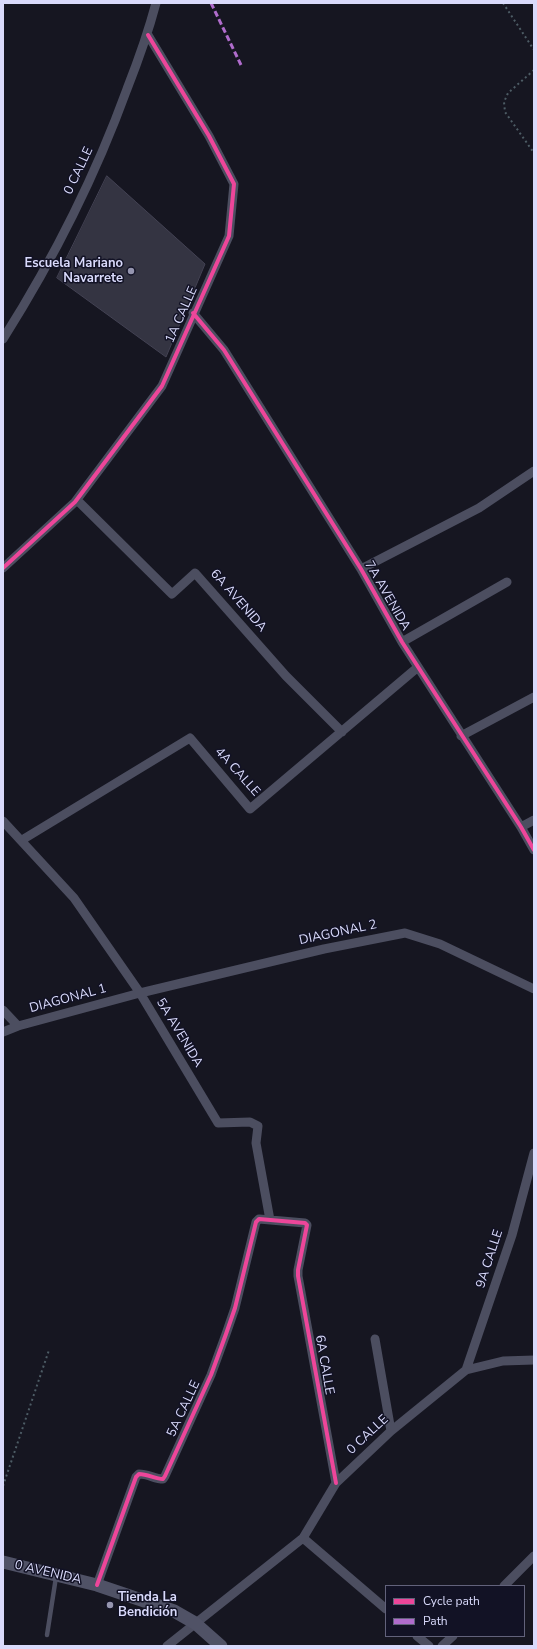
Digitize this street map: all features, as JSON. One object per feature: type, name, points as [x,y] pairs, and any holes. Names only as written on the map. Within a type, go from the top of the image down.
[{"type":"street","name":"0 CALLE","points":[[3,339],[44,272],[89,184],[114,126],[148,35],[156,3]]},
{"type":"street","name":"1A CALLE","points":[[3,568],[77,500],[162,386],[193,313],[229,236],[234,184],[208,136],[148,35]]},
{"type":"street","name":"7A AVENIDA","points":[[193,313],[224,350],[360,569],[402,642],[461,736],[521,827],[534,850]]},
{"type":"street","points":[[360,569],[479,508],[534,471]]},
{"type":"street","name":"6A AVENIDA","points":[[77,500],[172,594],[195,573],[286,676],[342,732]]},
{"type":"street","points":[[402,642],[507,582]]},
{"type":"street","name":"4A CALLE","points":[[22,840],[190,738],[250,809],[418,667]]},
{"type":"street","points":[[461,736],[534,697]]},
{"type":"street","points":[[521,827],[534,820]]},
{"type":"street","name":"5A AVENIDA","points":[[3,821],[74,898],[140,993],[218,1123],[250,1122],[258,1126],[256,1143],[270,1220]]},
{"type":"street","name":"DIAGONAL 2","points":[[140,993],[324,948],[405,933],[440,944],[534,989]]},
{"type":"street","name":"DIAGONAL 1","points":[[3,1032],[18,1026],[140,993]]},
{"type":"street","points":[[3,1010],[18,1026]]},
{"type":"street","name":"9A CALLE","points":[[466,1370],[512,1235],[534,1153]]},
{"type":"street","name":"5A CALLE","points":[[97,1585],[136,1477],[140,1474],[145,1474],[163,1479],[165,1476],[211,1375],[226,1334],[235,1308],[256,1222],[260,1219],[270,1220]]},
{"type":"street","name":"6A CALLE","points":[[270,1220],[305,1223],[307,1227],[298,1276],[336,1483]]},
{"type":"street","points":[[376,1339],[391,1431]]},
{"type":"street","name":"0 CALLE","points":[[195,1622],[303,1538],[336,1483],[391,1431],[466,1370],[503,1361],[534,1360]]},
{"type":"street","points":[[303,1538],[385,1608]]},
{"type":"street","points":[[505,1585],[533,1558]]},
{"type":"street","name":"0 AVENIDA","points":[[3,1562],[97,1585],[174,1612],[195,1622],[221,1646]]},
{"type":"street","points":[[167,1646],[195,1622]]},
{"type":"street","points":[[418,1637],[429,1646]]},
{"type":"street","points":[[442,1646],[452,1637]]},
{"type":"lane","points":[[47,1635],[56,1575]]},
{"type":"path","points":[[503,3],[534,50]]},
{"type":"path","points":[[534,70],[508,94],[504,102],[505,112],[534,153]]},
{"type":"path","points":[[3,1486],[49,1350]]},
{"type":"building","name":"Escuela Mariano Navarrete","points":[[107,176],[205,264],[166,357],[57,278]]},
{"type":"marked path","points":[[211,3],[241,65]]},
{"type":"cycle path","points":[[3,568],[75,502],[162,386],[229,236],[234,184],[209,136],[148,35]]},
{"type":"cycle path","points":[[193,313],[224,350],[361,569],[402,642],[521,827],[534,850]]},
{"type":"cycle path","points":[[97,1585],[136,1477],[139,1474],[142,1474],[163,1479],[211,1375],[235,1308],[256,1222],[259,1219],[305,1223],[307,1225],[298,1276],[336,1483]]},
{"type":"place","name":"Escuela Mariano Navarrete","points":[[131,271]]},
{"type":"place","name":"Tienda La Bendición","points":[[110,1605]]}]
